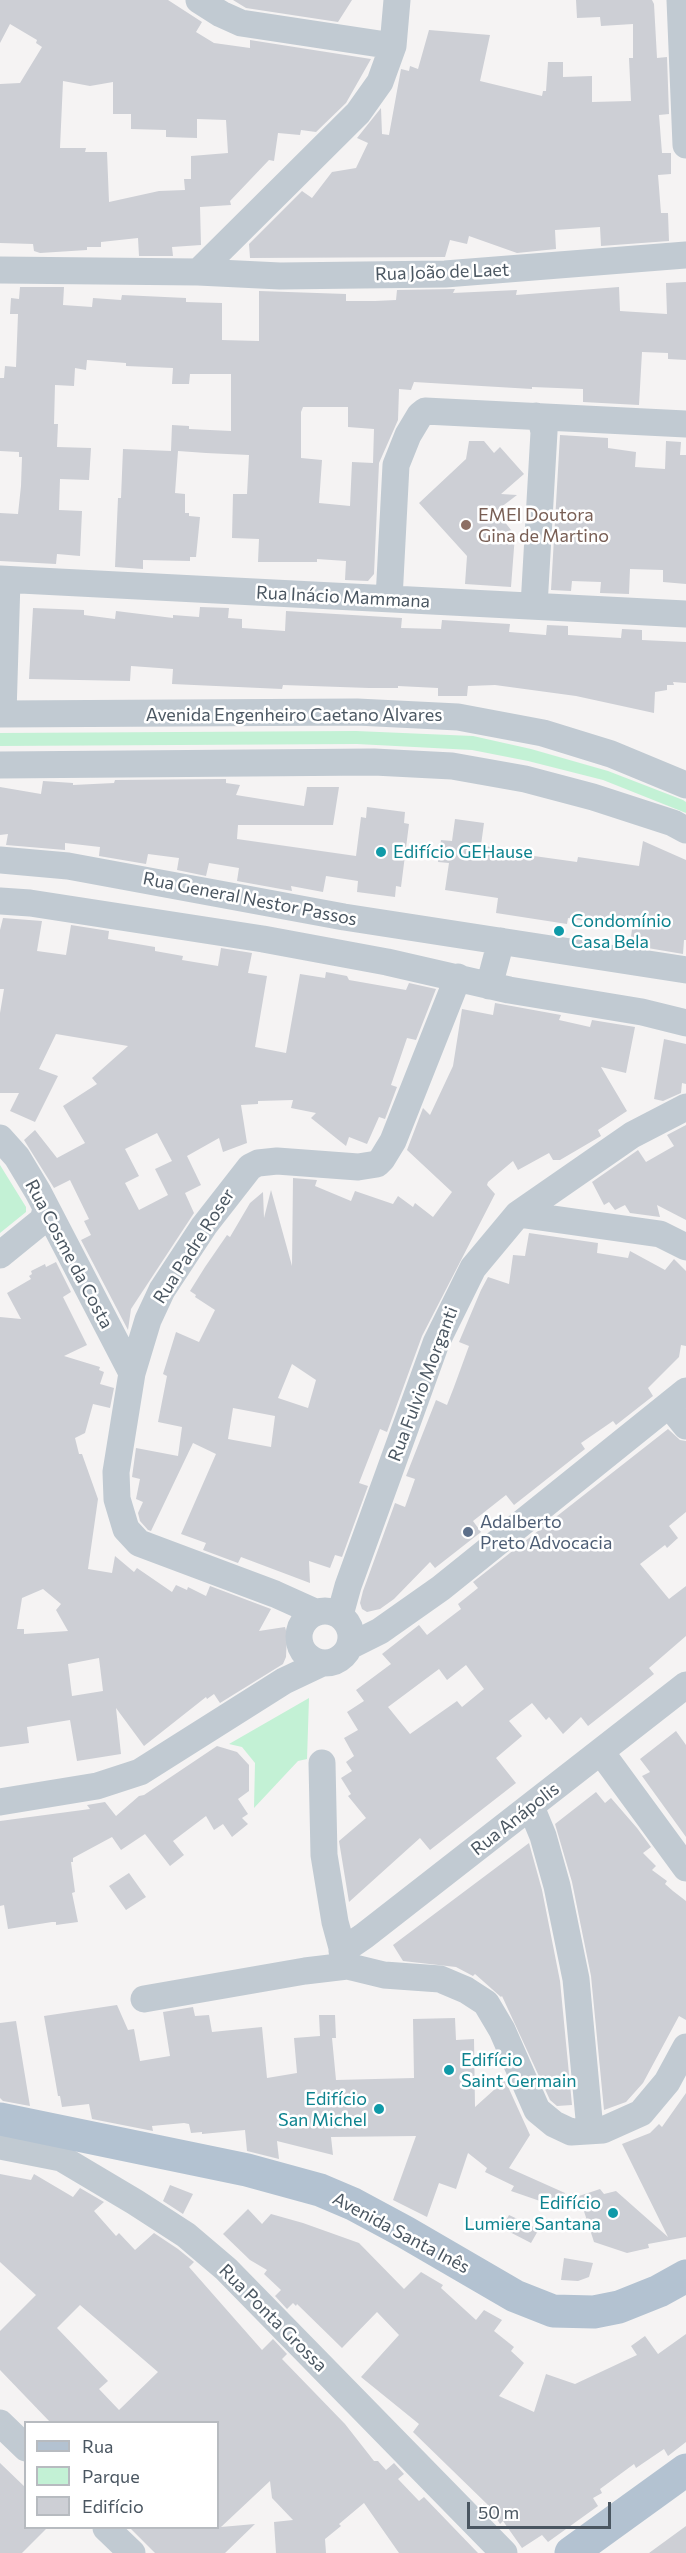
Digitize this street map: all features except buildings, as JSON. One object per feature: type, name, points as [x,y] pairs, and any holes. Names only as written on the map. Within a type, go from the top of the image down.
[{"type":"main road","name":"Avenida Santa Inês","points":[[0,2120],[237,2168],[320,2190],[384,2221],[515,2296],[553,2312],[594,2312],[619,2307],[659,2291],[686,2276]]},
{"type":"main road","points":[[571,2553],[686,2470]]},
{"type":"street","points":[[199,0],[241,23],[393,46]]},
{"type":"street","points":[[198,272],[358,113],[380,82],[393,46],[397,0]]},
{"type":"street","points":[[680,0],[686,145]]},
{"type":"street","name":"Rua João de Laet","points":[[0,270],[198,272],[280,276],[445,274],[686,255]]},
{"type":"street","points":[[389,599],[396,465],[408,435],[425,411],[686,424]]},
{"type":"street","points":[[534,606],[544,432],[541,419],[536,416]]},
{"type":"street","points":[[2,714],[4,580]]},
{"type":"street","name":"Rua Inácio Mammana","points":[[4,580],[686,614]]},
{"type":"street","name":"Avenida Engenheiro Caetano Alvares","points":[[2,714],[357,712],[458,717],[543,733],[611,754],[686,785]]},
{"type":"street","points":[[0,765],[374,762],[452,766],[525,779],[593,797],[673,823],[686,830]]},
{"type":"street","name":"Rua General Nestor Passos","points":[[0,860],[68,866],[344,918],[686,970]]},
{"type":"street","name":"Rua General Nestor Passos","points":[[0,901],[30,903],[251,937],[458,977],[489,986],[642,1012],[686,1023]]},
{"type":"street","points":[[489,986],[501,941]]},
{"type":"street","name":"Rua Padre Roser","points":[[325,1630],[275,1594],[139,1543],[126,1529],[117,1499],[116,1472],[132,1373],[148,1320],[162,1290],[204,1226],[250,1167],[258,1163],[277,1161],[358,1167],[376,1164],[382,1159],[393,1141],[458,977]]},
{"type":"street","name":"Rua Fulvio Morganti","points":[[325,1630],[348,1586],[440,1334],[473,1268],[518,1214],[632,1135],[686,1107]]},
{"type":"street","name":"Rua Cosme da Costa","points":[[0,1138],[17,1157],[132,1373]]},
{"type":"street","points":[[0,1256],[43,1220],[46,1209]]},
{"type":"street","points":[[518,1214],[660,1234],[686,1247]]},
{"type":"street","points":[[0,1802],[97,1786],[140,1772],[284,1681],[325,1630],[380,1631],[441,1588],[677,1398],[686,1426]]},
{"type":"street","name":"Rua Anápolis","points":[[344,1958],[364,1936],[686,1685]]},
{"type":"street","points":[[601,1752],[686,1868]]},
{"type":"street","points":[[322,1763],[324,1855],[344,1958]]},
{"type":"street","points":[[531,1807],[543,1836],[557,1886],[576,1979],[590,2130]]},
{"type":"street","points":[[144,1999],[305,1971],[344,1958],[384,1974],[440,1979],[466,1990],[486,2003],[502,2030],[537,2109],[561,2129],[571,2132],[616,2126],[641,2113],[667,2082],[686,2047]]},
{"type":"street","name":"Rua Ponta Grossa","points":[[0,2146],[61,2158],[186,2235],[226,2269],[504,2553]]},
{"type":"street","points":[[0,2423],[24,2446]]},
{"type":"street","points":[[107,2529],[132,2553]]},
{"type":"green space","points":[[356,731],[473,736],[531,749],[608,771],[683,800],[686,802],[686,813],[603,780],[472,750],[357,744],[0,746],[0,733]]},
{"type":"green space","points":[[0,1165],[26,1207],[26,1212],[0,1233]]},
{"type":"green space","points":[[309,1698],[307,1759],[298,1761],[254,1808],[255,1763],[242,1747],[229,1744]]},
{"type":"place","name":"EMEI Doutora Gina de Martino","points":[[466,525]]},
{"type":"place","name":"Edifício GEHause","points":[[381,852]]},
{"type":"place","name":"Condomínio Casa Bela","points":[[559,931]]},
{"type":"place","name":"Adalberto Preto Advocacia","points":[[468,1532]]},
{"type":"place","name":"Edifício Saint Germain","points":[[449,2070]]},
{"type":"place","name":"Edifício San Michel","points":[[379,2109]]},
{"type":"place","name":"Edifício Lumiere Santana","points":[[613,2213]]}]
